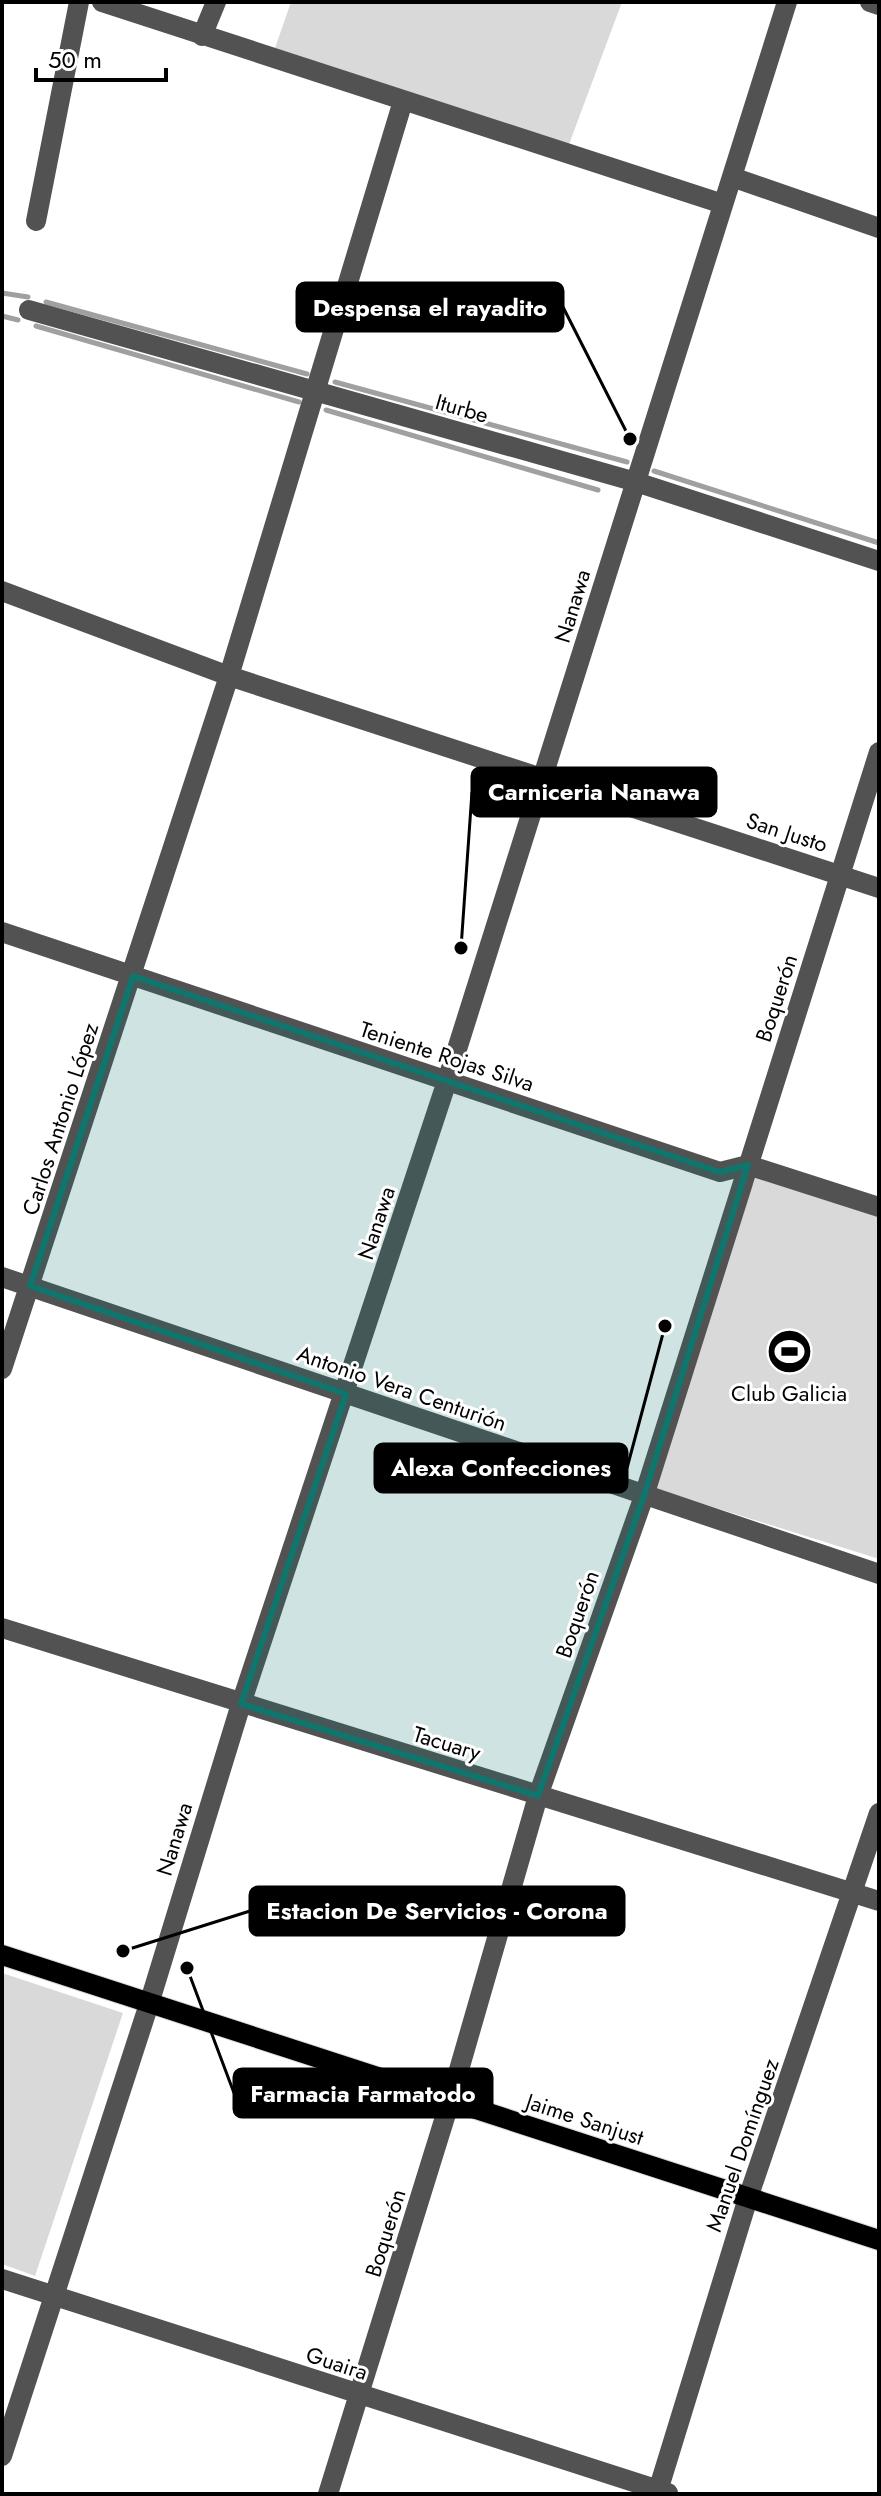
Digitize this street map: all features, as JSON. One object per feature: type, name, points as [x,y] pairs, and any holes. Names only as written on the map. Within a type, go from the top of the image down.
[{"type":"main road","name":"Jaime Sanjust","points":[[2,1955],[879,2240]]},
{"type":"street","points":[[36,221],[79,2]]},
{"type":"street","points":[[102,2],[723,204]]},
{"type":"street","points":[[202,36],[216,2]]},
{"type":"street","name":"Nanawa","points":[[2,2456],[149,2004],[241,1704],[447,1081],[787,2]]},
{"type":"street","points":[[870,2],[879,5]]},
{"type":"street","name":"Carlos Antonio López","points":[[2,1369],[229,676],[403,101]]},
{"type":"street","points":[[732,177],[879,228]]},
{"type":"street","name":"Iturbe","points":[[29,310],[636,482],[879,561]]},
{"type":"street","name":"San Justo","points":[[2,591],[229,676],[879,888]]},
{"type":"street","name":"Boquerón","points":[[328,2494],[450,2101],[538,1796],[644,1496],[879,752]]},
{"type":"street","name":"Teniente Rojas Silva","points":[[2,932],[720,1172],[748,1165],[879,1207]]},
{"type":"street","name":"Antonio Vera Centurión","points":[[2,1277],[879,1574]]},
{"type":"street","name":"Tacuary","points":[[2,1628],[879,1901]]},
{"type":"street","name":"Manuel Domínguez","points":[[662,2493],[748,2198],[854,1894],[879,1813]]},
{"type":"street","name":"Guaira","points":[[2,2279],[662,2493]]},
{"type":"highlighted area","points":[[133,976],[720,1172],[748,1165],[644,1496],[538,1796],[241,1704],[346,1394],[30,1286]]},
{"type":"shaded area","points":[[291,2],[622,2],[568,147],[275,48]]},
{"type":"shaded area","name":"Club Galicia","points":[[756,1175],[879,1215],[879,1559],[656,1489],[750,1184],[753,1185]]},
{"type":"shaded area","points":[[2,1973],[123,2013],[35,2276],[2,2264]]},
{"type":"waterway","points":[[2,293],[28,297]]},
{"type":"waterway","points":[[46,302],[307,374]]},
{"type":"waterway","points":[[2,316],[18,320]]},
{"type":"waterway","points":[[36,326],[299,402]]},
{"type":"waterway","points":[[335,382],[627,462]]},
{"type":"waterway","points":[[326,410],[598,490]]},
{"type":"waterway","points":[[654,471],[879,543]]},
{"type":"place","name":"Despensa el rayadito","points":[[630,439]]},
{"type":"place","name":"Carniceria Nanawa","points":[[461,948]]},
{"type":"place","name":"Alexa Confecciones","points":[[665,1326]]},
{"type":"place","name":"Club Galicia","points":[[789,1352]]},
{"type":"place","name":"Estacion De Servicios - Corona","points":[[123,1951]]},
{"type":"place","name":"Farmacia Farmatodo","points":[[187,1968]]}]
